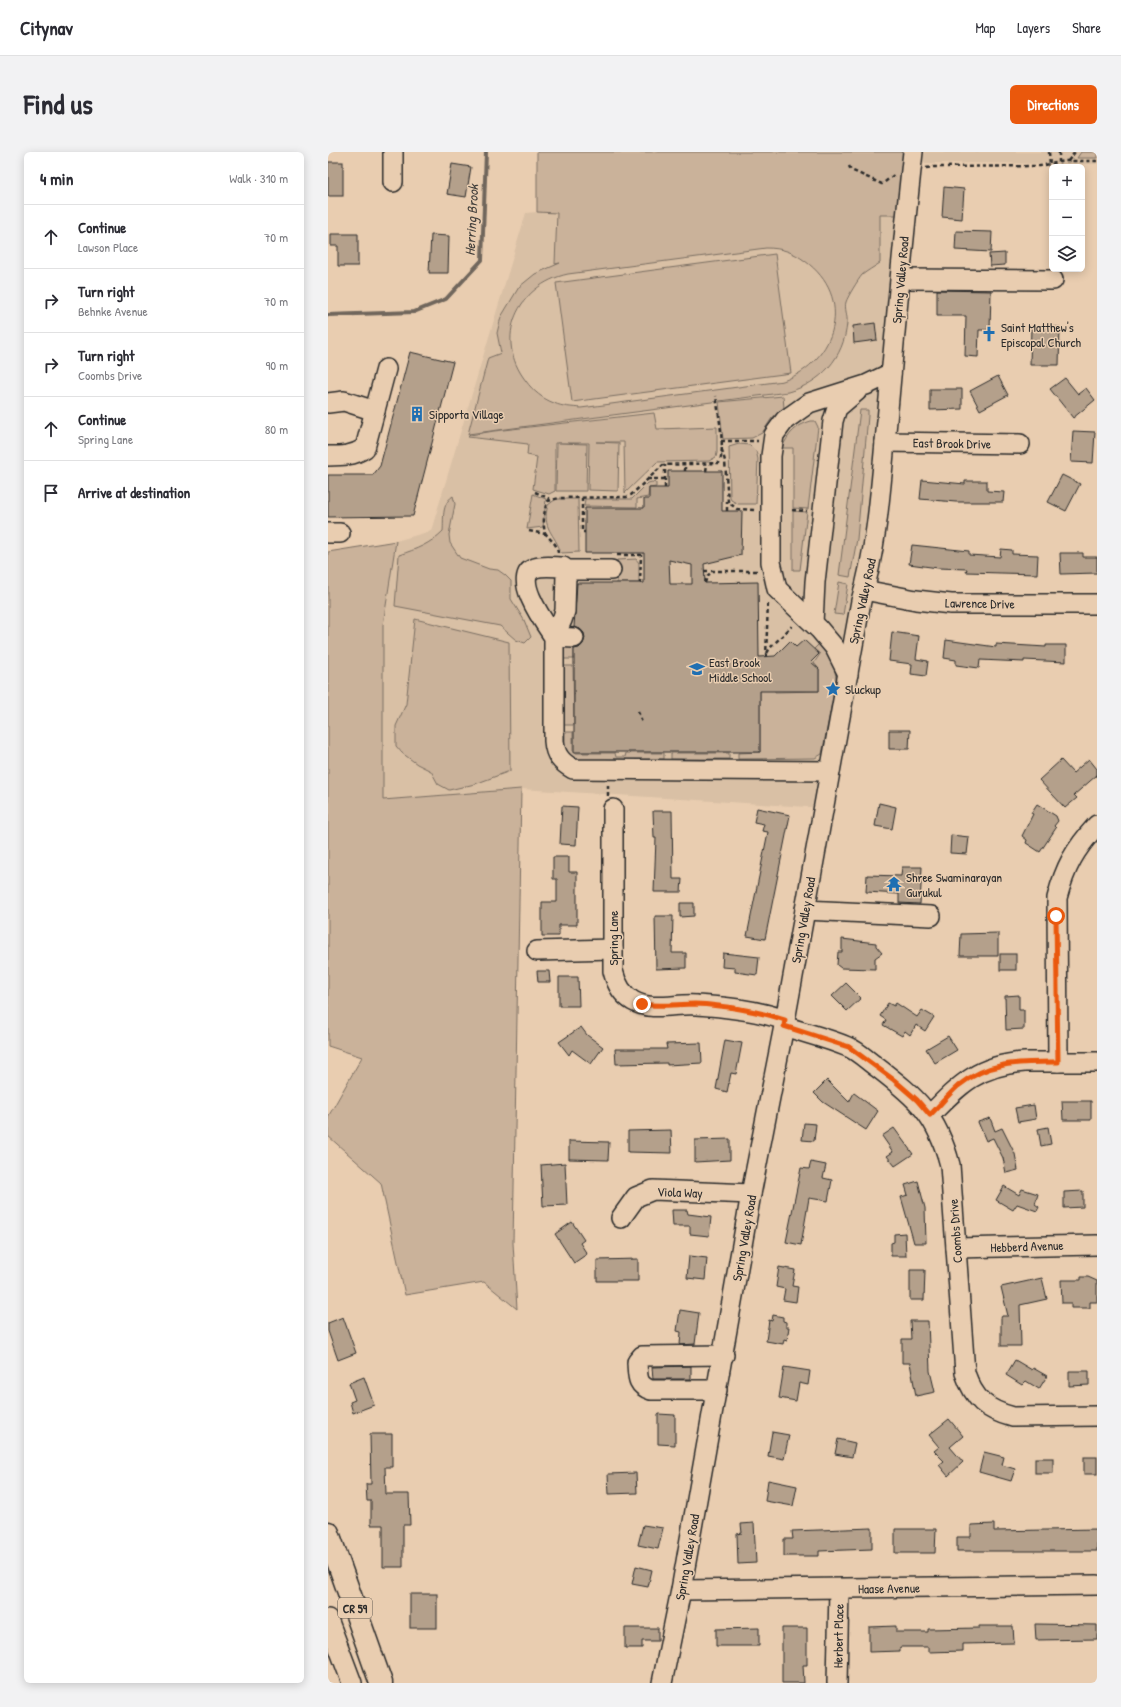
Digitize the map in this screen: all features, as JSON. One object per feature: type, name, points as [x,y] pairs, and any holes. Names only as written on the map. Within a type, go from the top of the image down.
[{"type":"main road","name":"CR 59","points":[[328,1533],[381,1683]]},
{"type":"street","points":[[393,152],[393,182]]},
{"type":"street","name":"Spring Valley Road","points":[[662,1683],[681,1590],[718,1390],[751,1194],[785,1023],[830,771],[867,580],[874,537],[885,442],[912,160]]},
{"type":"street","points":[[900,279],[1053,280]]},
{"type":"street","points":[[328,456],[347,456],[358,453],[365,448],[386,369]]},
{"type":"street","points":[[848,674],[834,648],[804,622],[777,588],[771,562],[771,456],[774,435],[785,420],[809,403],[866,385],[891,373]]},
{"type":"street","points":[[804,622],[815,582],[833,421],[837,408],[866,385]]},
{"type":"street","points":[[328,403],[344,401],[375,411]]},
{"type":"street","name":"East Brook Drive","points":[[885,442],[1020,444]]},
{"type":"street","points":[[562,562],[611,570]]},
{"type":"street","points":[[562,562],[565,611],[554,637],[555,750],[559,759],[573,769],[830,771]]},
{"type":"street","points":[[554,637],[528,593],[526,578],[529,572],[535,568],[563,567],[562,562]]},
{"type":"street","name":"Lawrence Drive","points":[[864,590],[916,600],[951,604],[1097,604]]},
{"type":"street","points":[[554,637],[574,638]]},
{"type":"street","name":"Spring Lane","points":[[613,809],[612,971],[616,983],[624,993],[638,1003],[653,1006],[695,1004],[768,1014],[785,1023]]},
{"type":"street","points":[[1058,1062],[1057,898],[1062,877],[1072,856],[1085,838],[1097,826]]},
{"type":"street","points":[[805,910],[930,916]]},
{"type":"street","points":[[537,951],[613,949]]},
{"type":"street","name":"Coombs Drive","points":[[785,1023],[849,1047],[894,1080],[917,1100],[937,1126],[945,1145],[950,1165],[965,1373],[970,1386],[977,1397],[988,1407],[1000,1414],[1013,1417],[1097,1416]]},
{"type":"street","points":[[930,1115],[958,1087],[976,1074],[992,1067],[1013,1062],[1097,1062]]},
{"type":"street","name":"Viola Way","points":[[621,1218],[636,1197],[653,1190],[751,1194]]},
{"type":"street","name":"Hebberd Avenue","points":[[956,1248],[1097,1245]]},
{"type":"street","points":[[718,1390],[651,1390],[640,1384],[638,1380],[637,1362],[642,1356],[724,1355]]},
{"type":"street","name":"Haase Avenue","points":[[681,1590],[1097,1586]]},
{"type":"street","name":"Herbert Place","points":[[837,1683],[839,1589]]},
{"type":"street","points":[[328,1619],[352,1683]]},
{"type":"path","points":[[1049,152],[1050,164],[1067,162],[1097,162]]},
{"type":"path","points":[[1059,152],[1059,163]]},
{"type":"path","points":[[1067,162],[1075,152]]},
{"type":"path","points":[[849,166],[851,170],[882,184],[912,160],[1040,166],[1049,164]]},
{"type":"path","points":[[562,562],[556,545],[546,534],[544,511],[546,502],[559,498],[629,497],[658,468],[665,465],[707,465],[719,463],[722,456],[720,420],[716,396]]},
{"type":"path","points":[[721,445],[726,461],[727,511]]},
{"type":"path","points":[[665,465],[665,488]]},
{"type":"path","points":[[685,471],[686,465]]},
{"type":"path","points":[[706,472],[707,465]]},
{"type":"path","points":[[647,479],[665,479]]},
{"type":"path","points":[[535,492],[551,500]]},
{"type":"path","points":[[582,498],[582,532],[585,532]]},
{"type":"path","points":[[727,499],[730,505],[737,509],[761,510]]},
{"type":"path","points":[[792,510],[807,511]]},
{"type":"path","points":[[529,531],[546,534]]},
{"type":"path","points":[[704,571],[760,571],[760,576]]},
{"type":"path","points":[[705,583],[707,576],[712,572]]},
{"type":"path","points":[[773,601],[769,596],[766,656],[770,648],[804,622]]},
{"type":"path","points":[[638,711],[642,723]]},
{"type":"path","points":[[608,770],[608,802],[613,809]]},
{"type":"shaded area","points":[[537,152],[913,152],[906,215],[880,215],[880,263],[862,275],[851,292],[846,304],[847,323],[845,336],[841,347],[836,358],[829,367],[811,382],[788,392],[468,434],[488,358],[501,353],[497,333],[501,317],[519,287],[535,274],[560,263],[555,264],[557,213],[537,212]],"holes":[[[772,248],[787,251],[796,255],[821,276],[830,292],[834,310],[833,327],[827,344],[816,359],[802,372],[783,381],[581,408],[568,407],[542,397],[529,385],[516,365],[511,348],[511,332],[516,316],[524,302],[535,289],[550,280],[568,274]]]},
{"type":"shaded area","points":[[913,152],[1097,152],[1097,164],[911,163]]},
{"type":"shaded area","points":[[1081,152],[1097,152],[1097,158],[1077,158]]},
{"type":"shaded area","points":[[526,213],[906,215],[885,442],[823,808],[521,789],[383,800],[383,625],[396,541],[431,531]]},
{"type":"shaded area","points":[[775,254],[791,373],[572,402],[556,283]]},
{"type":"shaded area","points":[[783,396],[784,408],[772,418],[762,433],[752,438],[723,439],[719,402]]},
{"type":"shaded area","points":[[860,410],[868,410],[868,416],[857,539],[850,577],[839,575]]},
{"type":"shaded area","points":[[654,413],[657,429],[717,427],[716,457],[709,461],[657,462],[625,493],[624,442],[596,442],[619,443],[618,491],[588,490],[589,443],[555,443],[555,491],[549,494],[533,489],[537,457],[527,455],[528,444],[468,437],[470,435],[494,431]]},
{"type":"shaded area","points":[[815,421],[818,427],[808,509],[793,508],[793,448],[782,448],[787,438],[793,431],[801,425]]},
{"type":"shaded area","points":[[557,443],[587,444],[586,491],[556,491]]},
{"type":"shaded area","points":[[739,444],[750,445],[756,451],[758,459],[756,504],[738,504],[730,498],[729,447]]},
{"type":"shaded area","points":[[648,483],[656,483],[656,487],[649,488],[648,497],[637,499],[637,507],[584,506],[585,499],[632,499]]},
{"type":"shaded area","points":[[533,494],[546,499],[543,527],[527,529]]},
{"type":"shaded area","points":[[453,496],[455,504],[449,535],[450,543],[460,558],[489,569],[498,570],[511,581],[511,599],[524,620],[531,637],[525,643],[516,640],[500,626],[395,606],[399,555],[423,546],[443,531],[443,517],[445,508],[449,499]]},
{"type":"shaded area","points":[[556,499],[578,499],[579,552],[561,553],[547,525],[546,513],[548,505]]},
{"type":"shaded area","points":[[793,511],[807,512],[800,570],[793,570]]},
{"type":"shaded area","points":[[396,541],[383,625],[383,800],[521,789],[513,1243],[517,1309],[484,1282],[405,1295],[381,1183],[328,1136],[328,1117],[362,1057],[328,1046],[328,552]]},
{"type":"shaded area","points":[[636,559],[639,563],[639,583],[617,583],[617,560]]},
{"type":"shaded area","points":[[839,582],[848,584],[843,615],[834,614]]},
{"type":"shaded area","points":[[415,619],[509,642],[510,771],[475,784],[449,790],[438,784],[431,771],[417,764],[402,753],[396,746],[396,726],[406,704]]},
{"type":"shaded area","points":[[820,643],[831,660],[835,671],[836,681],[822,754],[815,758],[738,759],[738,753],[760,752],[760,683],[775,682],[775,692],[819,691],[819,669],[814,663],[820,654],[814,649]]},
{"type":"shaded area","points":[[564,645],[574,645],[574,659],[564,659]]},
{"type":"shaded area","points":[[564,666],[573,666],[574,725],[564,725]]},
{"type":"shaded area","points":[[565,732],[573,732],[573,753],[615,753],[616,757],[625,757],[626,753],[664,753],[664,759],[574,760],[565,751]]},
{"type":"shaded area","points":[[671,753],[729,753],[729,759],[671,759]]},
{"type":"building","points":[[328,162],[343,162],[343,196],[328,196]]},
{"type":"building","points":[[452,164],[471,167],[466,197],[447,194]]},
{"type":"building","points":[[944,187],[964,189],[962,219],[942,217]]},
{"type":"building","points":[[956,231],[992,232],[991,252],[955,250]]},
{"type":"building","points":[[331,234],[358,234],[358,266],[338,266],[338,246],[331,246]]},
{"type":"building","points":[[431,235],[449,236],[448,273],[429,273]]},
{"type":"building","points":[[1005,253],[1005,265],[990,266],[989,254]]},
{"type":"building","points":[[937,290],[991,291],[990,330],[979,330],[978,357],[965,356],[966,316],[937,316]]},
{"type":"building","points":[[875,323],[877,340],[854,343],[853,326]]},
{"type":"building","points":[[1031,327],[1060,327],[1059,365],[1030,365]]},
{"type":"building","name":"Sipporta Village","points":[[410,352],[453,362],[413,516],[328,517],[328,475],[373,475],[380,466]]},
{"type":"building","points":[[998,376],[1008,395],[980,410],[970,391]]},
{"type":"building","points":[[1065,378],[1078,394],[1086,388],[1095,400],[1073,418],[1050,389]]},
{"type":"building","points":[[930,389],[962,389],[962,409],[930,410]]},
{"type":"building","points":[[1073,431],[1095,432],[1093,463],[1071,462]]},
{"type":"building","points":[[668,471],[722,471],[722,511],[742,511],[741,555],[704,564],[705,583],[758,582],[759,657],[775,656],[790,641],[796,647],[804,640],[819,654],[811,662],[819,669],[819,691],[760,691],[760,752],[574,752],[574,649],[579,648],[583,644],[585,638],[584,633],[580,629],[574,627],[577,583],[644,583],[644,553],[585,553],[585,508],[644,508],[644,499],[649,499],[649,488],[668,488]],"holes":[[[669,560],[692,565],[692,584],[670,584]]]},
{"type":"building","points":[[1062,475],[1080,484],[1066,511],[1048,502]]},
{"type":"building","points":[[922,480],[965,484],[965,481],[987,481],[987,491],[1004,492],[1003,502],[956,502],[920,499]]},
{"type":"building","points":[[912,545],[969,551],[969,555],[1000,557],[1001,549],[1012,550],[1012,554],[1038,555],[1037,574],[966,572],[967,569],[938,568],[909,564]]},
{"type":"building","points":[[1060,553],[1083,553],[1083,557],[1097,557],[1097,573],[1061,574]]},
{"type":"building","points":[[892,632],[919,636],[916,659],[928,661],[926,676],[911,674],[912,664],[889,661]]},
{"type":"building","points":[[946,640],[996,647],[996,644],[1046,647],[1046,645],[1066,645],[1066,662],[980,660],[979,668],[956,665],[956,660],[944,658]]},
{"type":"building","points":[[889,730],[910,730],[909,749],[889,749]]},
{"type":"building","points":[[1089,759],[1097,769],[1097,775],[1074,795],[1077,798],[1065,808],[1039,780],[1061,760],[1073,773]]},
{"type":"building","points":[[879,803],[896,807],[892,829],[875,826]]},
{"type":"building","points":[[1037,804],[1056,816],[1058,821],[1054,826],[1056,828],[1040,852],[1026,843],[1027,840],[1022,836],[1033,814],[1031,813]]},
{"type":"building","points":[[562,806],[578,807],[576,845],[560,844]]},
{"type":"building","points":[[757,808],[790,815],[765,939],[747,936],[768,832],[762,831],[764,824],[754,822]]},
{"type":"building","points":[[653,811],[672,811],[673,879],[682,879],[681,892],[654,892],[656,838],[654,838]]},
{"type":"building","points":[[951,835],[969,837],[967,854],[950,853]]},
{"type":"building","points":[[553,857],[569,857],[569,872],[577,872],[577,925],[559,925],[559,936],[542,936],[542,902],[557,902],[557,879],[553,879]]},
{"type":"building","name":"Shree Swaminarayan Gurukul","points":[[902,867],[922,867],[920,904],[899,903],[899,894],[866,892],[867,875],[901,876]]},
{"type":"building","points":[[680,903],[694,903],[694,916],[680,917]]},
{"type":"building","points":[[655,916],[673,916],[672,953],[686,953],[686,968],[656,969]]},
{"type":"building","points":[[998,933],[998,956],[960,956],[961,934]]},
{"type":"building","points":[[842,939],[876,943],[876,946],[882,953],[875,958],[875,969],[841,968],[837,965],[838,952],[842,952]]},
{"type":"building","points":[[723,953],[759,957],[757,975],[735,972],[735,968],[722,967]]},
{"type":"building","points":[[1000,954],[1016,954],[1016,970],[1000,970]]},
{"type":"building","points":[[537,971],[549,971],[550,982],[538,982]]},
{"type":"building","points":[[559,977],[578,977],[579,1006],[559,1006]]},
{"type":"building","points":[[846,983],[861,998],[847,1011],[832,996]]},
{"type":"building","points":[[1019,995],[1019,1010],[1024,1010],[1024,1029],[1006,1030],[1005,996]]},
{"type":"building","points":[[888,1003],[894,1006],[896,1003],[917,1017],[922,1010],[934,1017],[925,1031],[916,1025],[910,1035],[905,1031],[902,1036],[883,1025],[886,1020],[880,1016]]},
{"type":"building","points":[[581,1027],[587,1035],[603,1047],[591,1064],[572,1050],[569,1055],[559,1042]]},
{"type":"building","points":[[948,1036],[957,1050],[935,1063],[926,1049]]},
{"type":"building","points":[[725,1040],[742,1043],[736,1074],[731,1073],[727,1092],[716,1089]]},
{"type":"building","points":[[701,1043],[702,1063],[667,1065],[667,1063],[616,1064],[615,1049],[667,1049],[666,1044]]},
{"type":"building","points":[[827,1080],[849,1102],[854,1093],[878,1111],[866,1130],[823,1102],[814,1093]]},
{"type":"building","points":[[1062,1101],[1091,1101],[1091,1120],[1063,1120]]},
{"type":"building","points":[[1034,1105],[1036,1119],[1018,1122],[1015,1108]]},
{"type":"building","points":[[990,1118],[995,1131],[1002,1128],[1015,1154],[1018,1170],[1006,1173],[1003,1158],[993,1138],[986,1141],[978,1122]]},
{"type":"building","points":[[804,1123],[816,1124],[814,1141],[802,1140]]},
{"type":"building","points":[[1048,1127],[1051,1144],[1041,1146],[1038,1129]]},
{"type":"building","points":[[894,1128],[913,1154],[895,1166],[887,1156],[893,1152],[882,1136]]},
{"type":"building","points":[[671,1130],[672,1153],[628,1152],[628,1131]]},
{"type":"building","points":[[730,1139],[730,1160],[695,1162],[695,1140]]},
{"type":"building","points":[[569,1141],[609,1142],[608,1160],[569,1159]]},
{"type":"building","points":[[811,1162],[826,1165],[823,1178],[832,1180],[828,1201],[809,1198],[801,1245],[786,1242],[801,1168],[809,1169]]},
{"type":"building","points":[[565,1163],[567,1205],[543,1206],[541,1165]]},
{"type":"building","points":[[918,1181],[925,1208],[926,1243],[914,1243],[901,1197],[908,1195],[905,1185]]},
{"type":"building","points":[[1004,1186],[1019,1195],[1022,1189],[1038,1194],[1035,1204],[1039,1207],[1037,1211],[1017,1204],[1013,1210],[996,1200]]},
{"type":"building","points":[[1083,1191],[1083,1207],[1064,1208],[1064,1192]]},
{"type":"building","points":[[672,1210],[687,1210],[688,1214],[711,1217],[709,1236],[690,1234],[690,1226],[673,1226]]},
{"type":"building","points":[[572,1222],[584,1240],[580,1243],[587,1254],[574,1263],[555,1234]]},
{"type":"building","points":[[905,1233],[906,1256],[891,1256],[891,1243],[894,1242],[894,1234]]},
{"type":"building","points":[[689,1256],[707,1258],[705,1280],[687,1278]]},
{"type":"building","points":[[638,1259],[638,1281],[597,1281],[597,1260]]},
{"type":"building","points":[[779,1267],[795,1270],[792,1286],[798,1287],[796,1302],[783,1300],[785,1289],[776,1287]]},
{"type":"building","points":[[910,1270],[925,1270],[924,1300],[910,1300]]},
{"type":"building","points":[[1081,1277],[1088,1277],[1097,1281],[1097,1302],[1090,1302],[1090,1308],[1071,1308],[1071,1303],[1062,1303],[1061,1280],[1081,1280]]},
{"type":"building","points":[[1042,1278],[1047,1299],[1020,1305],[1021,1346],[1001,1346],[1001,1318],[1002,1316],[1008,1316],[1001,1287]]},
{"type":"building","points":[[680,1310],[699,1313],[695,1344],[680,1345],[681,1332],[677,1331]]},
{"type":"building","points":[[773,1315],[783,1317],[783,1321],[786,1322],[786,1327],[789,1327],[787,1340],[784,1339],[783,1344],[766,1341],[769,1320],[772,1321]]},
{"type":"building","points":[[343,1317],[356,1353],[338,1360],[328,1331],[328,1323]]},
{"type":"building","points":[[910,1321],[928,1321],[930,1371],[935,1392],[916,1396],[910,1363],[902,1363],[902,1339],[911,1339]]},
{"type":"building","points":[[1015,1360],[1032,1370],[1033,1368],[1047,1376],[1039,1389],[1026,1381],[1022,1385],[1006,1375]]},
{"type":"building","points":[[691,1366],[691,1379],[653,1379],[652,1367]]},
{"type":"building","points":[[784,1367],[810,1371],[808,1385],[799,1383],[796,1401],[779,1398]]},
{"type":"building","points":[[1069,1371],[1089,1371],[1089,1385],[1069,1386]]},
{"type":"building","points":[[364,1377],[374,1405],[353,1413],[350,1402],[355,1400],[349,1383]]},
{"type":"building","points":[[658,1414],[675,1415],[675,1445],[658,1444]]},
{"type":"building","points":[[949,1419],[963,1436],[950,1447],[963,1462],[948,1476],[939,1465],[944,1461],[934,1451],[939,1447],[929,1435]]},
{"type":"building","points":[[772,1432],[789,1435],[784,1459],[768,1456]]},
{"type":"building","points":[[370,1434],[392,1434],[392,1467],[385,1467],[386,1494],[409,1494],[410,1525],[403,1525],[403,1567],[383,1567],[383,1525],[371,1525],[371,1501],[367,1501],[366,1484],[371,1484]]},
{"type":"building","points":[[838,1439],[855,1443],[852,1457],[835,1454]]},
{"type":"building","points":[[984,1452],[1004,1457],[1002,1465],[1015,1469],[1011,1481],[979,1472]]},
{"type":"building","points":[[1084,1457],[1097,1457],[1097,1474],[1084,1474]]},
{"type":"building","points":[[1035,1458],[1053,1458],[1053,1473],[1035,1473]]},
{"type":"building","points":[[636,1473],[637,1493],[609,1494],[608,1474]]},
{"type":"building","points":[[768,1480],[797,1486],[793,1506],[765,1501]]},
{"type":"building","points":[[754,1523],[756,1563],[738,1564],[737,1534],[742,1533],[741,1524]]},
{"type":"building","points":[[994,1524],[994,1531],[1097,1529],[1097,1551],[957,1551],[957,1537],[971,1537],[971,1525]]},
{"type":"building","points":[[643,1525],[663,1528],[658,1549],[638,1545]]},
{"type":"building","points":[[872,1528],[872,1549],[819,1551],[819,1556],[784,1556],[784,1539],[793,1539],[792,1531]]},
{"type":"building","points":[[895,1529],[936,1529],[935,1553],[895,1553]]},
{"type":"building","points":[[636,1566],[652,1570],[648,1587],[632,1584]]},
{"type":"building","points":[[410,1594],[437,1594],[437,1628],[410,1628]]},
{"type":"building","points":[[1035,1624],[1097,1625],[1097,1639],[1036,1640]]},
{"type":"building","points":[[896,1626],[896,1632],[928,1632],[928,1629],[1013,1626],[1014,1643],[963,1644],[963,1651],[928,1652],[928,1647],[900,1647],[900,1651],[869,1652],[869,1627]]},
{"type":"building","points":[[625,1628],[658,1628],[658,1641],[642,1641],[642,1648],[625,1648]]},
{"type":"building","points":[[759,1628],[759,1646],[716,1646],[716,1629]]},
{"type":"building","points":[[782,1628],[807,1628],[807,1665],[803,1665],[804,1683],[782,1683]]},
{"type":"waterway","name":"Herring Brook","points":[[328,315],[414,312],[446,299],[482,260],[486,152]]},
{"type":"place","name":"Saint Matthew's Episcopal Church","points":[[989,334]]},
{"type":"place","name":"Sipporta Village","points":[[417,414]]},
{"type":"place","name":"East Brook Middle School","points":[[697,669]]},
{"type":"place","name":"Sluckup","points":[[833,689]]},
{"type":"place","name":"Shree Swaminarayan Gurukul","points":[[894,884]]},
{"type":"route","points":[[642,1004],[653,1006],[695,1004],[768,1014],[785,1020],[784,1026],[849,1047],[894,1080],[917,1100],[930,1115],[958,1087],[976,1074],[992,1067],[1013,1062],[1058,1062],[1056,916]]}]
